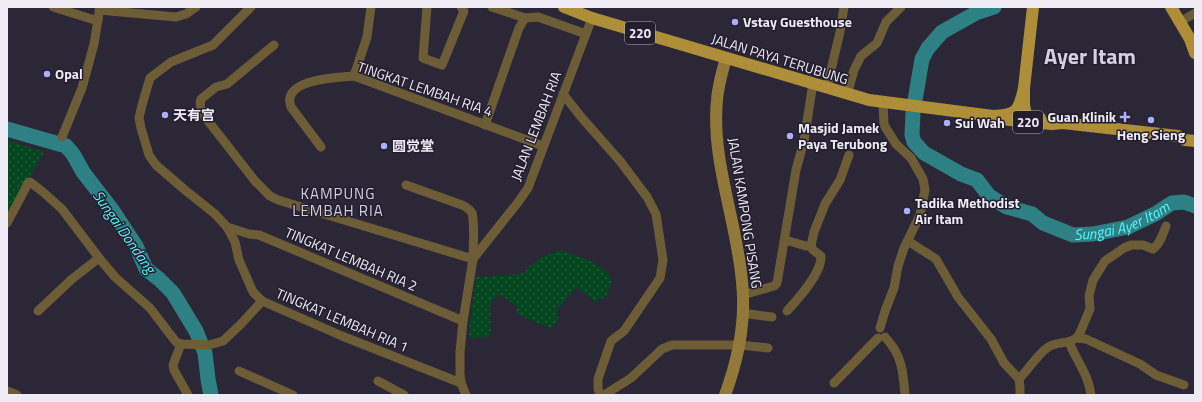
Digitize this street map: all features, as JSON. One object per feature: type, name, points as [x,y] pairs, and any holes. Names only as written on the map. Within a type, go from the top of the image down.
[{"type":"main road","name":"JALAN PAYA TERUBUNG","points":[[564,7],[592,18],[813,83],[847,95],[868,100],[993,116]]},
{"type":"main road","points":[[993,116],[1007,116],[1012,114],[1019,107],[1024,88],[1033,7]]},
{"type":"main road","points":[[1171,7],[1190,39],[1195,52]]},
{"type":"main road","name":"JALAN KAMPONG PISANG","points":[[725,395],[735,364],[739,345],[743,295],[740,264],[717,144],[717,99],[726,58]]},
{"type":"main road","name":"220","points":[[1024,88],[1024,105],[1026,115],[1030,117],[1063,123],[1178,136],[1185,140],[1195,141]]},
{"type":"main road","name":"220","points":[[993,116],[1001,120],[1052,124],[1063,123]]},
{"type":"main road","points":[[1178,136],[1186,134],[1195,135]]},
{"type":"street","points":[[53,7],[98,21]]},
{"type":"street","points":[[62,137],[82,88],[94,44],[99,8],[176,18],[186,14],[196,7]]},
{"type":"street","name":"TINGKAT LEMBAH RIA 1","points":[[251,7],[213,46],[171,62],[150,78],[142,105],[140,118],[140,128],[149,155],[156,164],[215,214],[227,227],[235,242],[239,260],[253,292],[262,301],[349,339],[461,382]]},
{"type":"street","points":[[354,76],[367,37],[371,7]]},
{"type":"street","points":[[427,7],[423,58],[442,65],[464,11],[461,7]]},
{"type":"street","points":[[492,7],[525,18],[538,17],[586,34]]},
{"type":"street","points":[[827,88],[840,32],[844,7]]},
{"type":"street","points":[[847,95],[854,70],[861,56],[877,42],[886,22],[901,7]]},
{"type":"street","points":[[1180,22],[1195,13]]},
{"type":"street","points":[[485,125],[519,28],[525,18]]},
{"type":"street","name":"JALAN LEMBAH RIA","points":[[466,395],[461,382],[460,352],[463,321],[473,259],[528,188],[592,18]]},
{"type":"street","points":[[274,45],[227,84],[216,87],[201,99],[200,102],[200,107],[205,117],[255,182],[270,196],[278,200],[473,259],[473,222],[472,213],[469,208],[406,185]]},
{"type":"street","name":"TINGKAT LEMBAH RIA 4","points":[[321,147],[291,107],[289,100],[290,96],[300,86],[310,82],[322,79],[354,76],[543,146]]},
{"type":"street","points":[[743,295],[774,286],[777,283],[796,170],[804,142],[813,83]]},
{"type":"street","points":[[563,94],[620,161],[647,196],[656,214],[663,260],[660,278],[624,331],[610,341],[598,379],[598,389],[600,395]]},
{"type":"street","points":[[834,383],[881,334],[885,311],[894,288],[898,266],[920,215],[925,190],[923,179],[911,158],[896,144],[884,124],[883,102]]},
{"type":"street","points":[[787,311],[800,297],[812,280],[821,260],[819,253],[813,250],[811,246],[814,232],[825,204],[840,180],[849,155]]},
{"type":"street","points":[[7,223],[28,183],[30,182],[62,209],[115,277],[150,308],[176,342],[181,344],[209,345],[223,341],[262,301]]},
{"type":"street","points":[[1091,395],[1086,373],[1074,355],[1073,340],[1090,310],[1090,296],[1093,280],[1105,261],[1124,248],[1138,244],[1153,249],[1155,248],[1162,237],[1166,226]]},
{"type":"street","name":"TINGKAT LEMBAH RIA 2","points":[[227,227],[249,234],[259,235],[463,321]]},
{"type":"street","points":[[785,240],[811,246]]},
{"type":"street","points":[[908,241],[936,259],[958,297],[991,339],[1004,363],[1019,379],[1020,395]]},
{"type":"street","points":[[38,311],[72,279],[99,258]]},
{"type":"street","points":[[742,313],[772,317]]},
{"type":"street","points":[[881,334],[891,343],[900,359],[905,395]]},
{"type":"street","points":[[1019,379],[1046,348],[1052,345],[1086,338],[1140,364],[1156,375],[1184,385]]},
{"type":"street","points":[[181,344],[173,365],[174,370],[188,395]]},
{"type":"street","points":[[604,395],[631,378],[662,349],[672,345],[739,345],[768,348]]},
{"type":"street","points":[[239,371],[278,392],[292,395]]},
{"type":"street","points":[[378,381],[404,395]]},
{"type":"street","points":[[7,391],[17,395]]},
{"type":"green space","points":[[7,140],[44,152],[7,215]]},
{"type":"green space","points":[[560,250],[592,262],[606,271],[610,277],[611,284],[607,296],[595,302],[577,287],[557,310],[558,320],[551,328],[516,313],[517,307],[500,294],[490,303],[491,331],[488,337],[469,338],[476,277],[521,274],[540,258]]},
{"type":"waterway","name":"Sungai Ayer Itam","points":[[994,7],[976,13],[942,32],[928,48],[922,59],[913,112],[912,135],[914,142],[924,153],[961,174],[977,180],[989,196],[1007,207],[1032,214],[1043,223],[1073,235],[1093,234],[1128,227],[1155,214],[1172,203],[1184,202],[1195,206]]},
{"type":"waterway","name":"Sungai Dondang","points":[[7,129],[66,146],[73,154],[83,172],[113,211],[136,246],[146,269],[173,293],[196,331],[205,353],[211,395]]},
{"type":"place","name":"Vstay Guesthouse","points":[[735,22]]},
{"type":"place","name":"Opal","points":[[47,74]]},
{"type":"place","name":"天有宫","points":[[165,115]]},
{"type":"place","name":"Guan Klinik","points":[[1125,117]]},
{"type":"place","name":"Heng Sieng","points":[[1151,120]]},
{"type":"place","name":"Sui Wah","points":[[947,123]]},
{"type":"place","name":"Masjid Jamek Paya Terubong","points":[[790,136]]},
{"type":"place","name":"圆觉堂","points":[[384,146]]},
{"type":"place","name":"Tadika Methodist Air Itam","points":[[907,211]]},
{"type":"district","name":"Ayer Itam","points":[[1090,56]]},
{"type":"district","name":"KAMPUNG LEMBAH RIA","points":[[338,202]]}]
